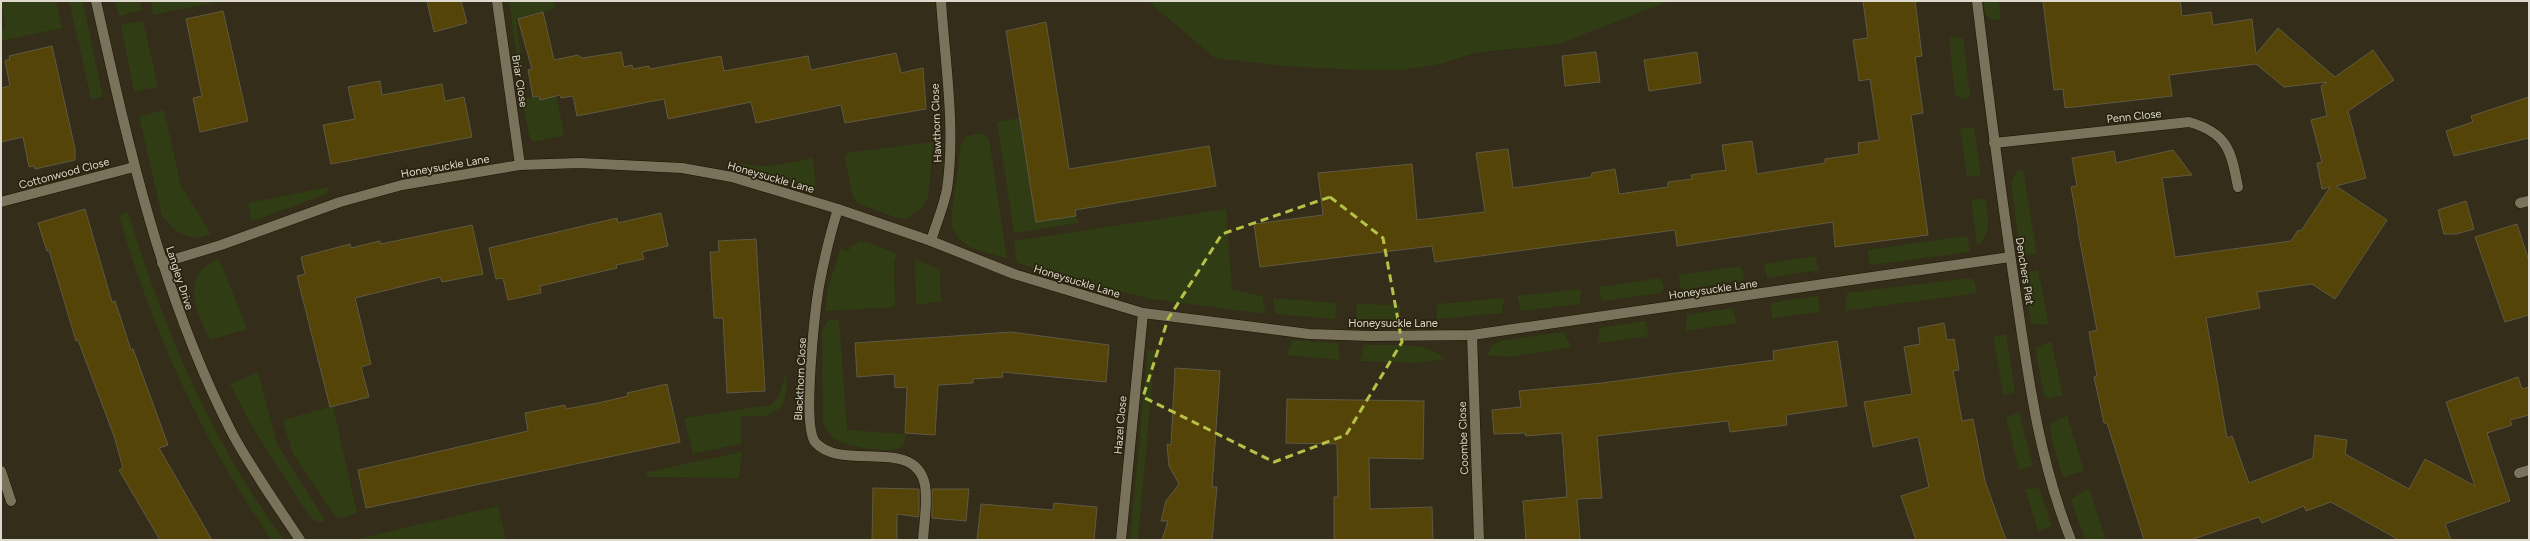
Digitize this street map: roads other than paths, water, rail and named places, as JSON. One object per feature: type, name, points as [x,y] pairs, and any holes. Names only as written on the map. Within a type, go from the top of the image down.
[{"type":"street","name":"Langley Drive","points":[[96,1],[134,167],[162,262],[182,322],[233,434],[270,496],[300,540]]},
{"type":"street","name":"Briar Close","points":[[497,1],[520,165]]},
{"type":"street","name":"Hawthorn Close","points":[[931,241],[947,190],[949,163],[950,129],[941,1]]},
{"type":"street","name":"Denchers Plat","points":[[1977,1],[1994,143],[2010,257],[2041,446],[2071,540]]},
{"type":"street","name":"Penn Close","points":[[1994,143],[2189,122],[2207,128],[2224,142],[2233,162],[2238,187]]},
{"type":"street","name":"Honeysuckle Lane","points":[[162,262],[221,245],[340,202],[402,185],[520,165],[580,163],[682,168],[732,177],[838,209],[931,241],[1014,274],[1143,313],[1309,334],[1371,336],[1472,335],[2010,257]]},
{"type":"street","name":"Cottonwood Close","points":[[1,202],[134,167]]},
{"type":"street","name":"Blackthorn Close","points":[[838,209],[820,286],[809,408],[810,431],[815,441],[824,449],[838,456],[888,456],[902,459],[913,466],[921,476],[925,486],[923,540]]},
{"type":"street","name":"Hazel Close","points":[[1121,540],[1143,313]]},
{"type":"street","name":"Coombe Close","points":[[1472,335],[1479,540]]},
{"type":"street","points":[[1,471],[11,501]]}]
